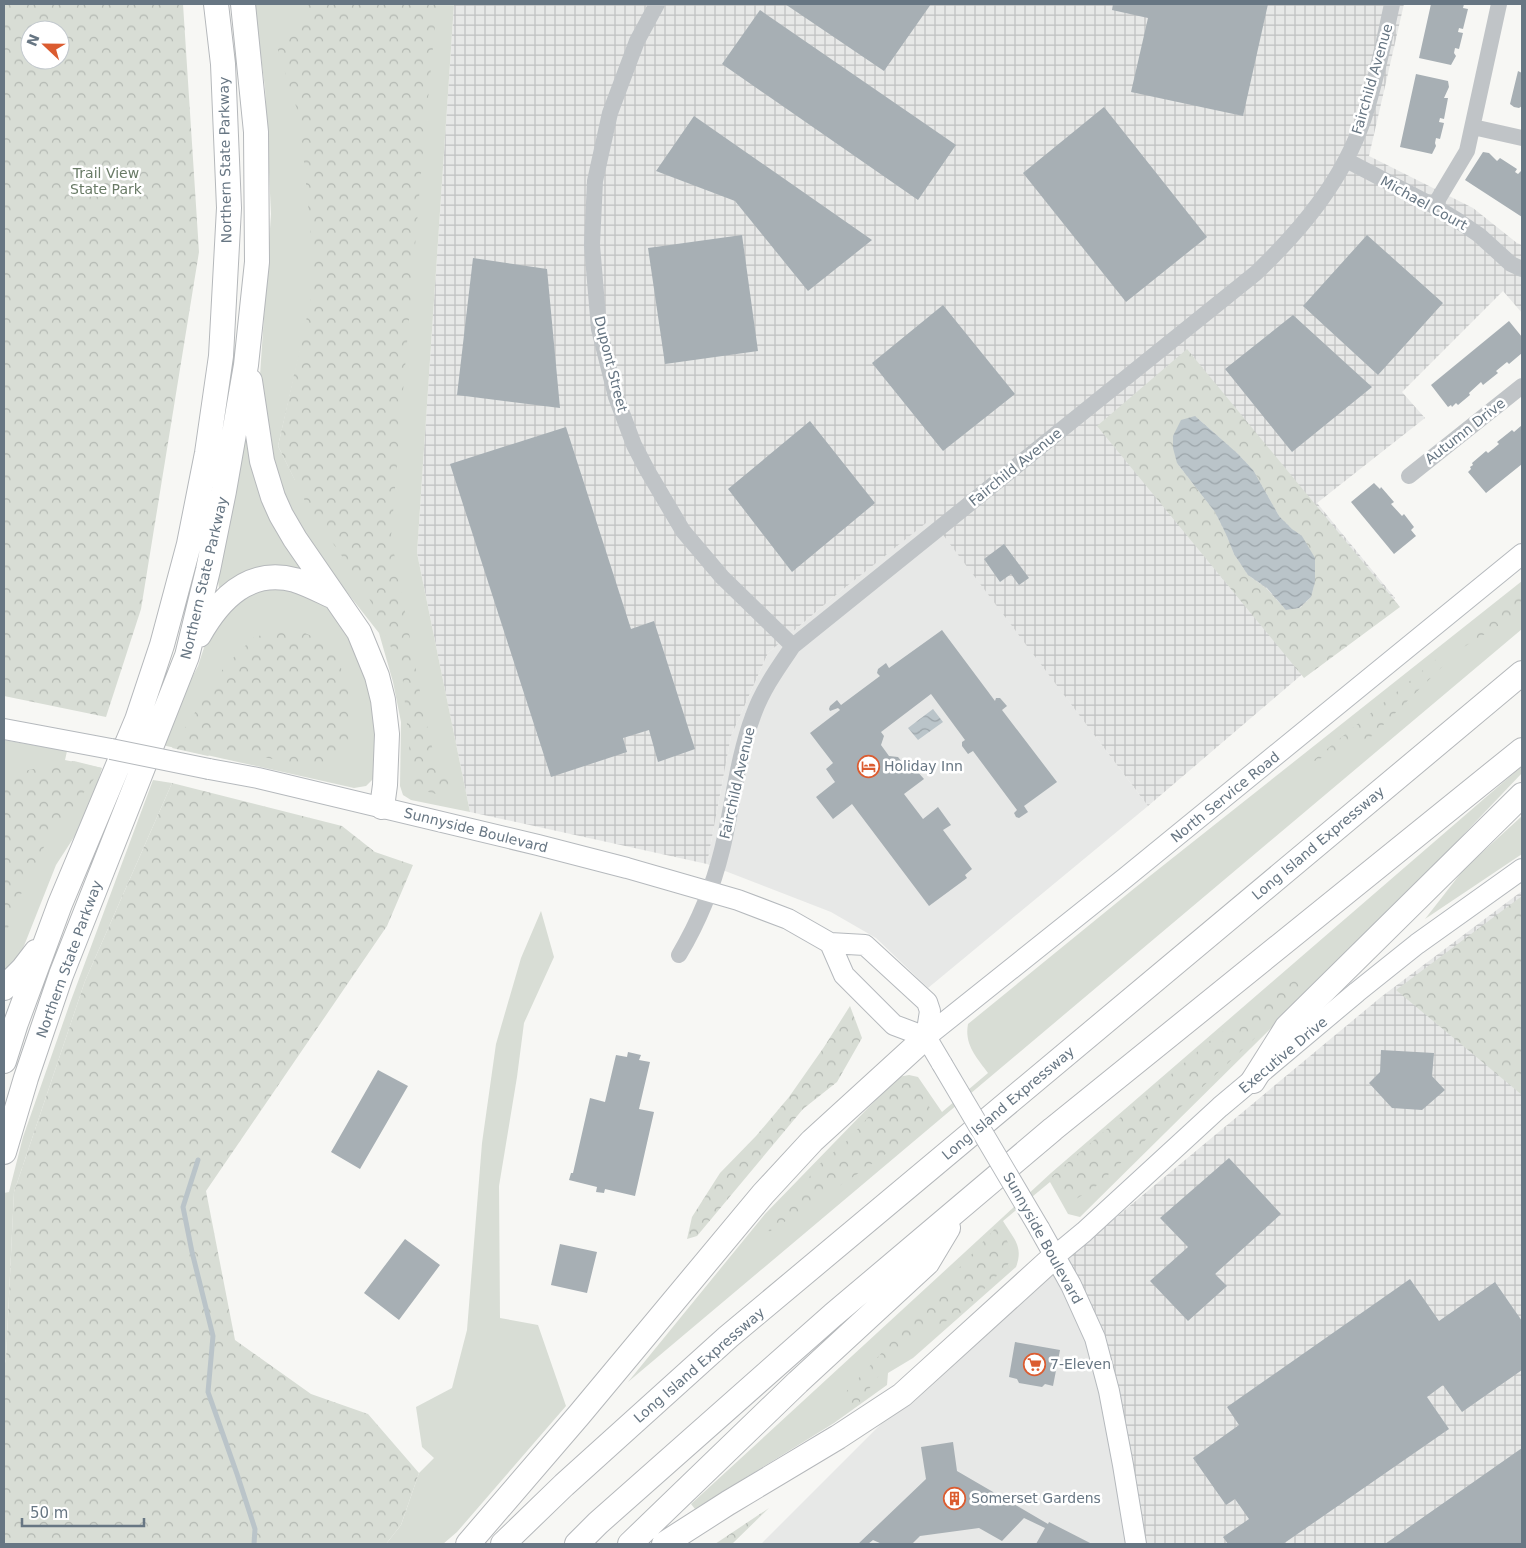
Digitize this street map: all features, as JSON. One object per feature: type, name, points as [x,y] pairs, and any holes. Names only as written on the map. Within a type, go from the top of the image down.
[{"type":"highway","name":"Northern State Parkway","points":[[4,1061],[51,930],[137,720],[162,645],[189,544],[207,453],[221,356],[227,278],[229,208],[223,64],[216,4]]},
{"type":"highway","name":"Northern State Parkway","points":[[4,1152],[26,1078],[61,975],[187,656],[208,570],[224,492],[246,365],[256,262],[256,132],[243,4]]},
{"type":"highway","points":[[246,365],[252,388],[262,461],[273,497],[295,538],[359,632],[377,676],[387,734],[382,807]]},
{"type":"highway","points":[[187,656],[210,615],[236,589],[250,582],[277,578],[294,580],[334,597]]},
{"type":"highway","name":"Long Island Expressway","points":[[503,1544],[564,1485],[728,1337],[1522,673]]},
{"type":"highway","points":[[577,1544],[598,1523],[833,1315],[1061,1123],[1522,750]]},
{"type":"highway","points":[[1253,1080],[1287,1027],[1522,795]]},
{"type":"highway","points":[[4,988],[23,969],[51,930]]},
{"type":"highway","points":[[468,1544],[579,1415],[763,1194],[812,1141],[926,1037]]},
{"type":"highway","points":[[630,1544],[770,1409],[927,1262],[960,1209]]},
{"type":"highway","points":[[664,1544],[728,1502],[838,1437],[902,1396],[1055,1256]]},
{"type":"main road","name":"North Service Road","points":[[926,1037],[1125,878],[1522,554]]},
{"type":"main road","name":"Sunnyside Boulevard","points":[[4,729],[258,778],[618,866],[738,900],[788,919],[830,943],[865,945],[927,1002],[930,1011],[926,1037],[1072,1285],[1095,1338],[1109,1390],[1136,1544]]},
{"type":"main road","name":"Executive Drive","points":[[1055,1256],[1091,1226],[1188,1136],[1357,992],[1409,950],[1522,868]]},
{"type":"main road","points":[[830,943],[844,975],[894,1025],[926,1037]]},
{"type":"street","name":"Dupont Street","points":[[657,4],[637,41],[610,113],[595,181],[592,245],[599,329],[616,397],[634,445],[646,470],[683,530],[722,577],[793,646]]},
{"type":"street","name":"Fairchild Avenue","points":[[678,956],[694,929],[722,850],[742,752],[754,714],[770,679],[793,646],[1256,273],[1302,226],[1326,195],[1346,160],[1364,119],[1392,4]]},
{"type":"street","points":[[1434,206],[1467,150],[1499,4]]},
{"type":"street","points":[[1473,127],[1522,138]]},
{"type":"street","name":"Michael Court","points":[[1346,160],[1434,206],[1479,235],[1511,264],[1522,269]]},
{"type":"street","name":"Autumn Drive","points":[[1409,476],[1522,386]]},
{"type":"shaded area","points":[[454,4],[1404,4],[1369,156],[1473,208],[1522,245],[1522,313],[1503,291],[1402,392],[1425,418],[1317,503],[1395,598],[1347,636],[1148,806],[931,519],[831,599],[768,653],[731,736],[707,864],[470,812],[417,553]]},
{"type":"shaded area","points":[[931,518],[1148,806],[928,988],[876,938],[831,912],[707,864],[731,736],[768,653]]},
{"type":"shaded area","points":[[1522,891],[1522,1544],[1137,1544],[1126,1467],[1062,1257],[1108,1224],[1381,997]]},
{"type":"shaded area","points":[[1062,1257],[1098,1341],[1136,1544],[761,1544],[902,1403]]},
{"type":"green space","name":"Trail View State Park","points":[[4,4],[183,4],[199,252],[141,609],[106,717],[4,696]]},
{"type":"green space","points":[[254,4],[454,4],[417,553],[470,812],[411,800],[403,795],[400,786],[401,722],[393,682],[379,633],[286,515],[269,471],[260,375],[271,214],[265,88]],"holes":[[[300,351],[295,480],[278,446]]]},
{"type":"green space","points":[[306,4],[437,4],[391,537],[424,713],[437,768],[459,785],[444,796],[413,788],[402,672],[365,589],[309,509],[278,446],[315,281],[300,119],[277,47],[297,31]]},
{"type":"green space","points":[[1187,349],[1400,607],[1304,678],[1097,426]],"holes":[[[1195,416],[1237,453],[1253,470],[1279,516],[1302,536],[1315,582],[1311,597],[1300,608],[1286,610],[1266,588],[1248,575],[1234,554],[1215,512],[1177,463]]]},
{"type":"green space","points":[[251,436],[305,573],[219,588],[218,581],[242,442]]},
{"type":"green space","points":[[1522,581],[1522,629],[628,1382],[765,1214],[898,1077],[909,1075],[918,1077],[942,1112],[988,1073],[972,1051],[967,1032],[968,1024],[1136,887]]},
{"type":"green space","points":[[276,582],[309,591],[336,616],[356,649],[374,708],[377,760],[373,779],[366,786],[354,788],[162,745],[175,710],[198,666],[213,620],[239,592]]},
{"type":"green space","points":[[1522,589],[1522,611],[1459,650],[1372,736],[1310,763]]},
{"type":"green space","points":[[294,628],[331,645],[347,682],[351,717],[350,749],[321,769],[220,748],[208,756],[172,748],[225,666],[254,637]]},
{"type":"green space","points":[[4,740],[67,751],[65,760],[102,768],[87,817],[56,865],[20,956],[4,978]]},
{"type":"green space","points":[[74,761],[102,768],[45,845],[27,879],[4,938],[4,775]]},
{"type":"green space","points":[[1522,766],[1522,773],[1406,895],[1080,1217],[1068,1214],[1050,1182],[1003,1221],[1014,1237],[1018,1248],[1019,1253],[1016,1267],[913,1358],[888,1373],[887,1385],[834,1423],[695,1509],[691,1504],[1051,1173]]},
{"type":"green space","points":[[153,780],[172,783],[85,981],[14,1192],[6,1359],[4,1367],[4,1193],[9,1192],[23,1137],[70,1003]]},
{"type":"green space","points":[[172,783],[342,826],[375,852],[413,865],[387,926],[206,1191],[235,1340],[311,1394],[368,1414],[419,1473],[401,1525],[386,1544],[4,1544],[4,1367],[6,1359],[14,1192],[85,981]]},
{"type":"green space","points":[[1522,816],[1522,854],[1425,919],[1464,869]]},
{"type":"green space","points":[[1522,896],[1522,1095],[1396,990]]},
{"type":"green space","points":[[541,911],[554,957],[524,1023],[499,1186],[500,1318],[538,1325],[566,1406],[457,1532],[443,1544],[386,1544],[401,1525],[419,1473],[434,1458],[422,1447],[416,1407],[452,1388],[467,1330],[482,1143],[496,1044],[521,958]]},
{"type":"green space","points":[[1302,975],[1302,983],[1257,1036],[1095,1187],[1065,1206],[1052,1176],[1211,1040]]},
{"type":"green space","points":[[850,1006],[862,1038],[837,1082],[803,1109],[697,1236],[687,1239],[692,1217],[720,1173],[756,1136],[789,1097]]},
{"type":"green space","points":[[910,1077],[932,1111],[927,1125],[853,1177],[766,1234],[816,1167],[849,1139],[876,1108]]},
{"type":"green space","points":[[1001,1222],[1013,1259],[959,1315],[925,1331],[909,1344],[882,1371],[856,1407],[835,1404]]},
{"type":"green space","points":[[769,1508],[732,1544],[715,1544]]},
{"type":"water","points":[[1195,416],[1237,453],[1253,470],[1279,516],[1302,536],[1315,558],[1315,582],[1311,597],[1299,608],[1286,610],[1267,588],[1248,575],[1234,554],[1215,512],[1177,463],[1173,448],[1173,436],[1181,420]]},
{"type":"water","points":[[933,709],[943,722],[918,740],[908,728]]},
{"type":"building","points":[[785,4],[931,4],[884,71]]},
{"type":"building","points":[[1113,4],[1268,4],[1243,116],[1131,92],[1148,18],[1112,10]]},
{"type":"building","points":[[1431,4],[1464,4],[1463,8],[1468,9],[1463,29],[1459,28],[1458,32],[1463,33],[1459,49],[1455,48],[1454,53],[1456,56],[1451,65],[1419,58]]},
{"type":"building","points":[[760,10],[956,145],[918,200],[722,64]]},
{"type":"building","points":[[1518,71],[1522,73],[1522,106],[1519,108],[1510,104]]},
{"type":"building","points":[[1416,74],[1448,81],[1449,87],[1444,98],[1448,98],[1444,119],[1440,118],[1439,122],[1444,123],[1440,139],[1436,138],[1436,146],[1432,154],[1400,147]]},
{"type":"building","points":[[1104,107],[1207,237],[1126,302],[1023,173]]},
{"type":"building","points":[[694,116],[872,240],[808,291],[735,201],[656,171]]},
{"type":"building","points":[[1483,152],[1489,153],[1497,161],[1500,158],[1517,169],[1515,172],[1518,174],[1522,172],[1522,217],[1465,180]]},
{"type":"building","points":[[742,235],[758,351],[665,364],[648,248]]},
{"type":"building","points":[[1367,235],[1443,303],[1378,375],[1303,306]]},
{"type":"building","points":[[473,258],[547,269],[560,408],[457,395]]},
{"type":"building","points":[[943,305],[1015,394],[943,451],[872,363]]},
{"type":"building","points":[[1293,315],[1372,387],[1292,452],[1225,369]]},
{"type":"building","points":[[1509,321],[1522,337],[1522,353],[1509,364],[1507,362],[1496,371],[1498,373],[1483,385],[1481,382],[1458,405],[1456,403],[1452,407],[1451,405],[1448,407],[1431,385]]},
{"type":"building","points":[[810,421],[875,503],[792,572],[728,489]]},
{"type":"building","points":[[1522,425],[1522,464],[1486,493],[1468,472],[1473,465],[1472,463],[1486,451],[1488,453],[1493,449],[1499,444],[1497,442],[1512,430],[1514,432]]},
{"type":"building","points":[[566,427],[631,629],[654,621],[695,749],[658,762],[649,730],[623,738],[627,752],[551,777],[450,464]]},
{"type":"building","points":[[1374,483],[1380,489],[1381,487],[1394,502],[1391,504],[1402,516],[1404,514],[1414,527],[1411,530],[1416,536],[1394,554],[1351,502]]},
{"type":"building","points":[[1004,544],[1029,578],[1019,585],[1011,574],[1000,582],[984,559]]},
{"type":"building","name":"Holiday Inn","points":[[942,630],[995,701],[996,698],[1000,698],[1007,706],[1002,710],[1057,782],[1024,806],[1028,812],[1019,818],[1016,817],[1014,813],[1017,810],[973,751],[968,754],[962,746],[962,742],[965,740],[931,694],[881,732],[884,736],[881,745],[889,756],[898,757],[910,772],[916,770],[924,779],[904,794],[923,819],[938,807],[951,825],[943,830],[972,869],[965,875],[967,878],[929,906],[852,804],[833,819],[816,797],[835,782],[826,769],[833,763],[810,733],[840,710],[838,708],[830,711],[829,709],[837,700],[841,705],[880,676],[877,673],[878,669],[886,663],[889,668]]},
{"type":"building","points":[[1381,1050],[1434,1053],[1432,1076],[1445,1090],[1422,1110],[1392,1108],[1369,1083],[1380,1072]]},
{"type":"building","points":[[628,1052],[641,1055],[639,1060],[650,1062],[639,1109],[654,1112],[635,1196],[605,1189],[604,1193],[596,1192],[597,1187],[569,1180],[571,1173],[573,1173],[590,1098],[605,1102],[616,1055],[627,1057]]},
{"type":"building","points":[[378,1070],[408,1086],[360,1169],[331,1152]]},
{"type":"building","points":[[1229,1158],[1281,1214],[1215,1274],[1227,1286],[1188,1321],[1150,1281],[1188,1247],[1160,1218]]},
{"type":"building","points":[[405,1239],[440,1265],[399,1320],[364,1293]]},
{"type":"building","points":[[560,1244],[597,1252],[587,1293],[551,1285]]},
{"type":"building","points":[[1410,1279],[1439,1321],[1495,1282],[1522,1321],[1522,1370],[1462,1412],[1443,1385],[1427,1397],[1449,1429],[1283,1544],[1228,1544],[1223,1537],[1249,1519],[1235,1499],[1226,1505],[1193,1458],[1239,1425],[1227,1407]]},
{"type":"building","name":"7-Eleven","points":[[1015,1342],[1060,1350],[1053,1386],[1045,1384],[1042,1387],[1019,1383],[1017,1379],[1009,1377]]},
{"type":"building","name":"Somerset Gardens","points":[[953,1442],[957,1471],[1048,1524],[1049,1522],[1092,1544],[1036,1544],[1045,1528],[1024,1518],[1002,1541],[979,1528],[920,1536],[912,1544],[882,1544],[873,1540],[868,1544],[858,1544],[926,1479],[921,1447]]},
{"type":"building","points":[[1522,1448],[1522,1543],[1385,1544]]},
{"type":"waterway","points":[[198,1160],[183,1207],[213,1336],[208,1392],[255,1529],[254,1544]]},
{"type":"place","name":"Holiday Inn","points":[[868,766]]},
{"type":"place","name":"7-Eleven","points":[[1034,1364]]},
{"type":"place","name":"Somerset Gardens","points":[[955,1498]]}]
